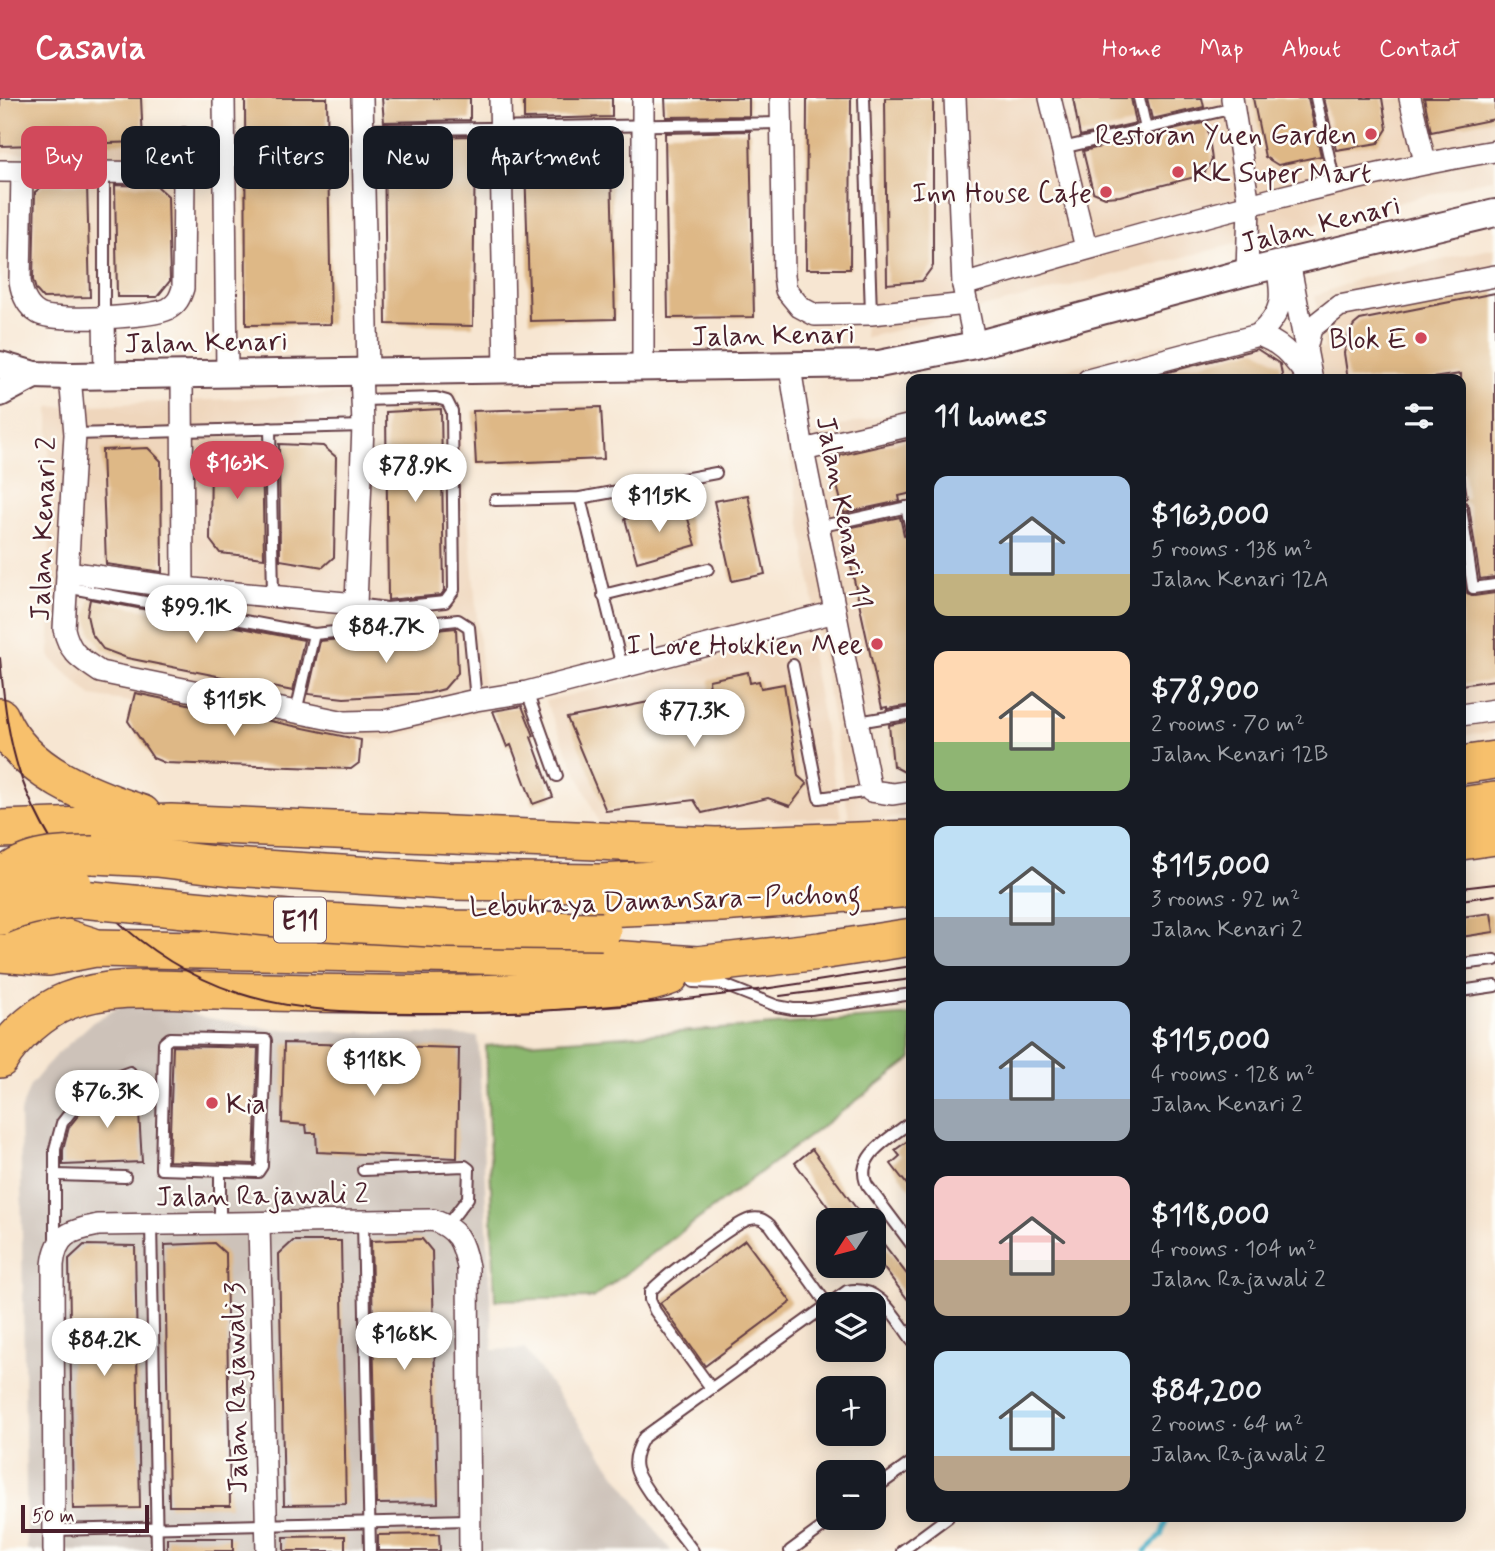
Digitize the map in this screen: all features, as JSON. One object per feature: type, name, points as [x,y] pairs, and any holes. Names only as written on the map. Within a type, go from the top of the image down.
[{"type":"highway","points":[[0,717],[18,744],[52,775],[94,798],[171,823]]},
{"type":"highway","points":[[1466,764],[1495,760]]},
{"type":"highway","points":[[1466,805],[1495,801]]},
{"type":"highway","points":[[6,831],[171,823],[716,846],[906,839]]},
{"type":"highway","points":[[99,825],[87,833],[77,850],[80,881],[91,905],[102,915],[117,920],[181,927],[234,951]]},
{"type":"highway","points":[[1466,840],[1495,836]]},
{"type":"highway","points":[[0,880],[11,870],[32,860],[71,855],[157,858],[232,867],[449,881],[600,883],[839,870],[906,860]]},
{"type":"highway","points":[[839,870],[878,875],[906,874]]},
{"type":"highway","name":"Lebuhraya Damansara–Puchong","points":[[0,880],[153,886],[601,919],[721,903],[906,888]]},
{"type":"highway","name":"Lebuhraya Damansara–Puchong","points":[[0,914],[57,900],[81,899],[309,921],[449,929],[601,919],[815,919],[906,912]]},
{"type":"highway","points":[[0,914],[96,948]]},
{"type":"highway","points":[[0,953],[48,957],[96,948],[581,957],[697,965],[906,938]]},
{"type":"highway","points":[[0,1059],[6,1049],[34,1021],[67,1001],[121,989],[431,995],[545,991],[657,981],[697,965]]},
{"type":"street","points":[[224,98],[228,373]]},
{"type":"street","points":[[362,98],[363,130]]},
{"type":"street","points":[[500,98],[501,126]]},
{"type":"street","points":[[643,98],[643,368]]},
{"type":"street","points":[[781,98],[786,290],[800,307],[815,315],[871,314],[965,295],[1086,248],[1425,162],[1495,151]]},
{"type":"street","points":[[955,98],[965,295],[975,345]]},
{"type":"street","points":[[1050,98],[1086,248]]},
{"type":"street","points":[[1410,98],[1425,162]]},
{"type":"street","points":[[1233,103],[1249,205],[1247,272]]},
{"type":"street","points":[[0,171],[21,172]]},
{"type":"street","points":[[22,189],[22,295],[40,315],[58,318],[104,318],[156,313],[169,309],[180,299],[183,288],[184,189]]},
{"type":"street","points":[[67,580],[356,604],[364,370],[363,189]]},
{"type":"street","points":[[502,189],[505,370]]},
{"type":"street","name":"Jalan Kenari","points":[[0,365],[34,375],[70,376],[878,364],[975,345],[1247,272],[1495,213]]},
{"type":"street","points":[[1130,374],[1258,335],[1277,316],[1283,264]]},
{"type":"street","points":[[1283,264],[1310,374]]},
{"type":"street","points":[[1306,349],[1311,328],[1339,306],[1495,276]]},
{"type":"street","points":[[104,318],[105,374]]},
{"type":"street","points":[[1258,335],[1284,348],[1306,374]]},
{"type":"street","name":"Jalan Kenari 11","points":[[790,366],[803,450],[871,791]]},
{"type":"street","points":[[182,373],[183,588]]},
{"type":"street","name":"Jalan Kenari","points":[[0,393],[34,375]]},
{"type":"street","name":"Jalan Kenari 2","points":[[70,376],[75,434],[64,629],[68,645],[75,655],[100,672],[345,722],[384,721],[476,700],[527,692],[835,612]]},
{"type":"street","points":[[803,450],[906,426]]},
{"type":"street","points":[[1466,714],[1495,710]]},
{"type":"street","points":[[871,791],[892,794],[906,792]]},
{"type":"street","name":"Jalan Rajawali 2","points":[[55,1248],[68,1234],[98,1225],[433,1220],[447,1225]]},
{"type":"street","name":"Jalan Rajawali 3","points":[[259,1224],[267,1551]]},
{"type":"street","points":[[447,1225],[457,1234],[465,1249],[468,1267],[470,1551]]},
{"type":"street","points":[[54,1540],[55,1248]]},
{"type":"lane","points":[[864,98],[871,314]]},
{"type":"lane","points":[[1139,98],[1146,129]]},
{"type":"lane","points":[[1316,98],[1335,184]]},
{"type":"lane","points":[[1062,148],[1146,129],[1233,103]]},
{"type":"lane","points":[[572,126],[781,123]]},
{"type":"lane","points":[[104,189],[104,318]]},
{"type":"lane","points":[[356,604],[387,608],[445,602],[454,590],[452,411],[447,401],[436,398],[363,400]]},
{"type":"lane","points":[[75,434],[363,426]]},
{"type":"lane","points":[[270,428],[273,596]]},
{"type":"lane","points":[[495,500],[580,498],[716,473]]},
{"type":"lane","points":[[580,498],[622,667]]},
{"type":"lane","points":[[818,527],[906,508]]},
{"type":"lane","points":[[1466,541],[1473,588],[1495,585]]},
{"type":"lane","points":[[603,595],[708,569]]},
{"type":"lane","points":[[67,580],[314,634],[458,620],[469,628],[476,700]]},
{"type":"lane","points":[[296,712],[314,634]]},
{"type":"lane","points":[[793,664],[819,798],[871,791]]},
{"type":"lane","points":[[527,692],[557,776]]},
{"type":"lane","points":[[858,722],[906,714]]},
{"type":"lane","points":[[1466,963],[1495,960]]},
{"type":"lane","points":[[657,981],[719,983],[777,1006],[793,1009],[811,1009],[906,995]]},
{"type":"lane","points":[[1466,990],[1495,986]]},
{"type":"lane","points":[[170,1038],[266,1040],[262,1166],[258,1172],[220,1171],[161,1169],[164,1043],[170,1038]]},
{"type":"lane","points":[[55,1248],[55,1149],[62,1123],[83,1096],[100,1083],[130,1072]]},
{"type":"lane","points":[[906,1126],[868,1156],[863,1166],[863,1177],[867,1185],[906,1237]]},
{"type":"lane","points":[[363,1170],[466,1166],[469,1168],[468,1198],[447,1225]]},
{"type":"lane","points":[[220,1171],[220,1224]]},
{"type":"lane","points":[[56,1175],[125,1177]]},
{"type":"lane","points":[[711,1388],[655,1311],[650,1292],[736,1225],[746,1220],[762,1219],[818,1292]]},
{"type":"lane","points":[[363,1221],[370,1551]]},
{"type":"lane","points":[[151,1223],[157,1551]]},
{"type":"lane","points":[[845,1292],[869,1292]]},
{"type":"lane","points":[[886,1305],[906,1332]]},
{"type":"lane","points":[[693,1551],[639,1477],[636,1458],[638,1447],[644,1437],[816,1312]]},
{"type":"lane","points":[[886,1481],[906,1466]]},
{"type":"lane","points":[[54,1540],[156,1527],[469,1520]]},
{"type":"lane","points":[[902,1551],[941,1522]]},
{"type":"lane","points":[[790,1551],[818,1530]]},
{"type":"shaded area","points":[[0,98],[145,98],[146,126],[121,126],[121,189],[174,189],[175,295],[165,303],[112,311],[44,308],[26,289],[27,189],[107,189],[107,126],[21,126],[21,153],[0,153]]},
{"type":"shaded area","points":[[865,98],[1495,98],[1495,178],[865,338]]},
{"type":"shaded area","points":[[1495,248],[1495,731],[1466,735],[1466,374],[1046,374],[1260,319],[1324,350],[1315,296],[1358,279]]},
{"type":"shaded area","points":[[457,389],[485,710],[384,740],[91,696],[50,658],[49,407]]},
{"type":"shaded area","points":[[906,410],[906,816],[850,824],[787,440]]},
{"type":"shaded area","points":[[808,638],[841,817],[600,825],[545,701]]},
{"type":"shaded area","points":[[164,999],[198,1016],[271,1029],[478,1036],[493,1350],[525,1349],[671,1551],[27,1551],[20,1113],[30,1086],[53,1058],[93,1022],[124,1004]]},
{"type":"green space","points":[[906,1015],[906,1063],[593,1298],[495,1300],[486,1046]]},
{"type":"building","points":[[0,98],[141,98],[142,126],[121,126],[121,143],[107,143],[107,126],[21,126],[21,145],[0,146]]},
{"type":"building","points":[[245,98],[327,98],[327,126],[245,126]]},
{"type":"building","points":[[382,98],[470,98],[470,120],[384,122]]},
{"type":"building","points":[[524,98],[612,98],[612,117],[524,119]]},
{"type":"building","points":[[665,98],[749,98],[749,116],[666,117]]},
{"type":"building","points":[[807,98],[851,98],[850,269],[806,269]]},
{"type":"building","points":[[885,98],[933,98],[933,266],[922,281],[887,284]]},
{"type":"building","points":[[1073,98],[1131,98],[1136,123],[1080,136]]},
{"type":"building","points":[[1147,98],[1202,98],[1204,107],[1152,119]]},
{"type":"building","points":[[1253,98],[1308,98],[1321,156],[1278,165],[1265,157]]},
{"type":"building","points":[[1324,98],[1382,98],[1387,129],[1378,143],[1336,150]]},
{"type":"building","points":[[1424,98],[1495,98],[1495,119],[1431,132]]},
{"type":"building","points":[[1207,122],[1212,160],[1203,175],[1120,196],[1105,197],[1093,192],[1083,151]]},
{"type":"building","points":[[750,131],[754,317],[668,318],[665,133]]},
{"type":"building","points":[[453,136],[467,136],[467,189],[474,189],[473,326],[386,324],[385,189],[453,189]]},
{"type":"building","points":[[115,185],[121,185],[121,189],[160,189],[168,196],[170,281],[157,297],[117,297]]},
{"type":"building","points":[[39,189],[87,189],[90,297],[43,298],[36,290],[33,280],[35,192]]},
{"type":"building","points":[[245,189],[329,189],[331,324],[246,325]]},
{"type":"building","points":[[526,189],[611,189],[615,319],[530,321]]},
{"type":"building","name":"Blok E","points":[[1495,293],[1495,577],[1480,579],[1469,507],[1466,502],[1466,374],[1347,374],[1344,353],[1349,333],[1360,320]]},
{"type":"building","points":[[1257,349],[1280,364],[1282,374],[1161,374]]},
{"type":"building","points":[[601,407],[604,459],[476,464],[473,411]]},
{"type":"building","points":[[441,409],[444,591],[441,595],[388,600],[386,412]]},
{"type":"building","points":[[906,440],[906,494],[899,496],[900,501],[844,513],[833,470],[841,455]]},
{"type":"building","points":[[279,444],[323,446],[336,457],[334,557],[323,567],[280,560]]},
{"type":"building","points":[[220,447],[262,447],[264,558],[220,553],[210,540],[211,458]]},
{"type":"building","points":[[148,448],[161,461],[162,572],[106,564],[102,450]]},
{"type":"building","points":[[748,495],[765,574],[732,581],[714,501]]},
{"type":"building","points":[[685,509],[696,545],[637,562],[625,519],[656,510],[658,517]]},
{"type":"building","points":[[900,517],[906,537],[906,706],[882,708],[843,529]]},
{"type":"building","points":[[1466,588],[1467,593],[1474,596],[1495,593],[1495,680],[1466,684]]},
{"type":"building","points":[[90,599],[304,640],[293,691],[127,658],[103,649],[91,633],[87,615]]},
{"type":"building","points":[[456,628],[458,673],[444,689],[429,693],[344,698],[308,694],[320,641]]},
{"type":"building","points":[[748,672],[750,683],[759,681],[761,688],[784,684],[798,776],[807,784],[790,806],[768,798],[702,813],[694,800],[606,811],[567,718],[710,690],[709,680]]},
{"type":"building","points":[[135,693],[361,740],[359,763],[351,769],[165,763],[153,758],[128,721]]},
{"type":"building","points":[[522,706],[553,797],[533,804],[511,745],[507,747],[493,711]]},
{"type":"building","points":[[906,722],[906,773],[893,766],[889,725]]},
{"type":"building","points":[[1491,913],[1494,932],[1466,936],[1466,916]]},
{"type":"building","points":[[284,1043],[459,1048],[457,1158],[317,1152],[316,1133],[307,1133],[306,1125],[282,1123]]},
{"type":"building","name":"Kia","points":[[173,1046],[258,1048],[254,1164],[169,1161]]},
{"type":"building","points":[[137,1081],[142,1162],[63,1165],[63,1150],[69,1127],[89,1102],[104,1090]]},
{"type":"building","points":[[906,1142],[906,1183],[891,1164],[900,1156],[895,1150]]},
{"type":"building","points":[[812,1149],[856,1208],[829,1208],[795,1163]]},
{"type":"building","points":[[422,1239],[432,1251],[438,1503],[377,1504],[371,1241]]},
{"type":"building","points":[[745,1240],[791,1302],[705,1366],[660,1303]]},
{"type":"building","points":[[293,1241],[341,1241],[346,1504],[284,1505],[279,1254]]},
{"type":"building","points":[[214,1243],[226,1254],[230,1506],[169,1506],[165,1245]]},
{"type":"building","points":[[84,1245],[135,1246],[140,1508],[73,1509],[69,1259]]},
{"type":"building","points":[[886,1247],[906,1273],[906,1297],[886,1271]]},
{"type":"building","points":[[439,1534],[440,1551],[378,1551],[378,1535]]},
{"type":"building","points":[[345,1536],[345,1551],[284,1551],[284,1537]]},
{"type":"building","points":[[167,1538],[233,1538],[233,1551],[167,1551]]},
{"type":"waterway","points":[[1145,1551],[1161,1536],[1165,1522]]},
{"type":"tram line","points":[[0,658],[8,725],[20,774],[42,824],[84,887],[139,939],[170,961],[203,979],[238,993],[284,1005],[356,1012],[528,1011],[628,1005],[722,995],[906,967]]},
{"type":"tram line","points":[[1466,887],[1495,884]]},
{"type":"tram line","points":[[1466,899],[1495,895]]},
{"type":"tram line","points":[[780,996],[906,980]]},
{"type":"place","name":"Restoran Yuen Garden","points":[[1371,134]]},
{"type":"place","name":"KK Super Mart","points":[[1178,172]]},
{"type":"place","name":"Inn House Cafe","points":[[1106,192]]},
{"type":"place","name":"Blok E","points":[[1421,338]]},
{"type":"place","name":"I Love Hokkien Mee","points":[[877,644]]},
{"type":"place","name":"Kia","points":[[212,1103]]}]
